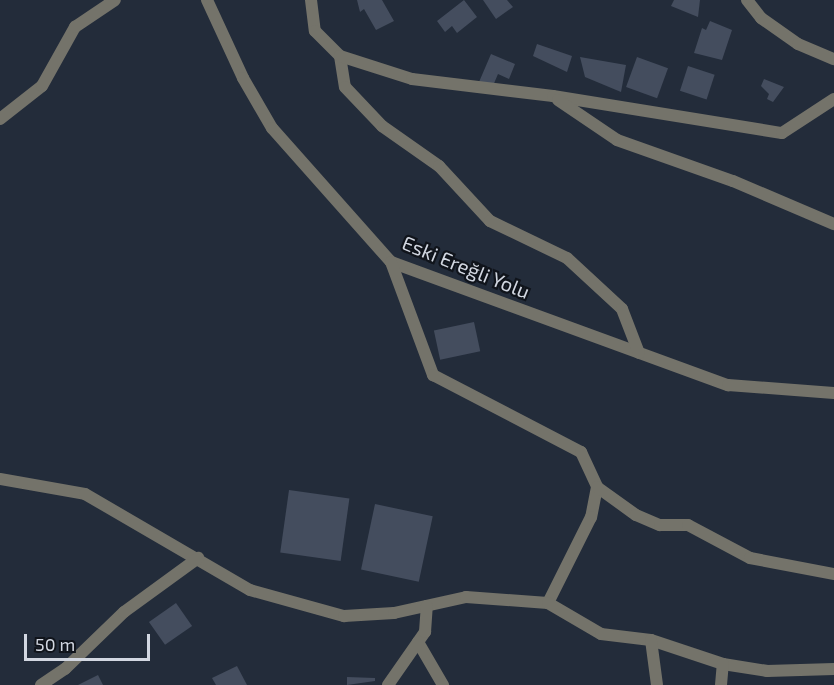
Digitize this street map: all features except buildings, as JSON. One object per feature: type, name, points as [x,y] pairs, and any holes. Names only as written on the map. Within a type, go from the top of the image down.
[{"type":"street","points":[[0,119],[42,86],[75,27],[115,0]]},
{"type":"street","name":"Eski Ereğli Yolu","points":[[207,0],[243,78],[272,128],[391,262],[728,386],[834,393]]},
{"type":"street","points":[[311,0],[315,31],[340,56],[412,79],[553,96],[782,133],[834,99]]},
{"type":"street","points":[[747,0],[761,18],[798,44],[834,59]]},
{"type":"street","points":[[340,56],[345,87],[382,126],[439,166],[490,221],[567,258],[622,309],[639,353]]},
{"type":"street","points":[[553,96],[617,140],[733,181],[834,224]]},
{"type":"street","points":[[391,262],[433,375],[581,453],[597,487],[636,515],[660,525],[688,525],[750,558],[834,574]]},
{"type":"street","points":[[0,479],[85,494],[250,590],[344,616],[427,606],[466,597],[548,603],[601,634],[651,640],[723,664],[767,671],[834,669]]},
{"type":"street","points":[[548,603],[591,517],[597,487]]},
{"type":"street","points":[[41,685],[64,669],[124,612],[198,558]]},
{"type":"street","points":[[388,685],[425,632],[427,606]]},
{"type":"street","points":[[651,640],[657,685]]},
{"type":"street","points":[[418,642],[442,685]]},
{"type":"street","points":[[721,685],[723,664]]}]
